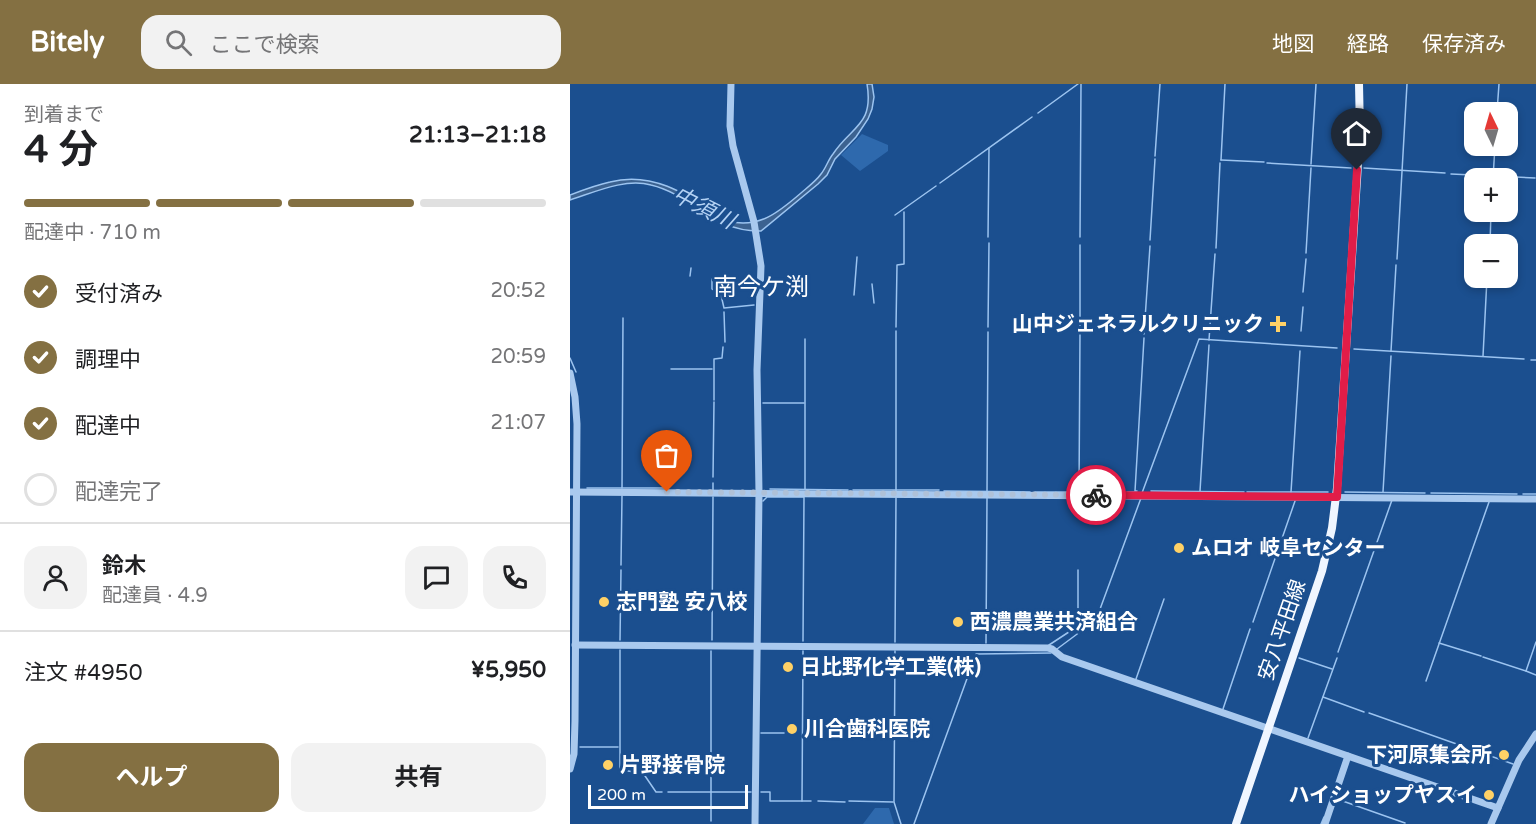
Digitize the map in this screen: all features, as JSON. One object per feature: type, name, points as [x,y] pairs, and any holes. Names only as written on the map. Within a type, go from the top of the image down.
[{"type":"main road","name":"安八平田線","points":[[1236,824],[1322,571],[1337,497],[1360,134],[1359,84]]},
{"type":"street","points":[[731,84],[730,126],[733,146],[754,222],[761,266],[757,370],[759,493],[755,824]]},
{"type":"street","points":[[570,374],[576,415],[573,492],[575,743],[570,769]]},
{"type":"street","points":[[573,492],[1536,499]]},
{"type":"street","points":[[575,645],[1054,652],[1498,808]]},
{"type":"street","points":[[1491,824],[1519,760],[1536,735]]},
{"type":"street","points":[[1325,824],[1348,756]]},
{"type":"shaded area","points":[[862,134],[888,145],[888,151],[860,171],[841,155]]},
{"type":"shaded area","points":[[875,808],[889,808],[894,824],[863,824]]},
{"type":"water","name":"中須川","points":[[867,84],[872,84],[874,97],[872,109],[856,137],[835,159],[827,175],[818,184],[761,231],[729,226],[666,190],[641,183],[610,187],[570,200],[570,195],[610,182],[627,179],[642,180],[658,183],[687,195],[728,221],[749,223],[759,221],[785,207],[819,177],[831,156],[864,117],[868,98]]},
{"type":"waterway","points":[[1038,113],[1078,84]]},
{"type":"waterway","points":[[1080,237],[1081,84]]},
{"type":"waterway","points":[[1155,156],[1160,84]]},
{"type":"waterway","points":[[1221,160],[1225,84]]},
{"type":"waterway","points":[[1311,164],[1316,84]]},
{"type":"waterway","points":[[1397,259],[1407,84]]},
{"type":"waterway","points":[[1498,102],[1499,84]]},
{"type":"waterway","points":[[940,183],[1032,117]]},
{"type":"waterway","points":[[988,237],[989,148]]},
{"type":"waterway","points":[[1494,156],[1494,168]]},
{"type":"waterway","points":[[1150,240],[1155,159]]},
{"type":"waterway","points":[[1221,160],[1264,162]]},
{"type":"waterway","points":[[1216,248],[1220,163]]},
{"type":"waterway","points":[[1267,163],[1351,168]]},
{"type":"waterway","points":[[1306,253],[1311,168]]},
{"type":"waterway","points":[[1364,168],[1445,173]]},
{"type":"waterway","points":[[1451,174],[1535,178]]},
{"type":"waterway","points":[[895,215],[936,186]]},
{"type":"waterway","points":[[896,327],[897,265],[904,264],[904,212]]},
{"type":"waterway","points":[[1490,234],[1491,222]]},
{"type":"waterway","points":[[988,327],[989,243]]},
{"type":"waterway","points":[[1080,245],[1080,328]]},
{"type":"waterway","points":[[1144,334],[1150,246]]},
{"type":"waterway","points":[[1209,340],[1215,254]]},
{"type":"waterway","points":[[854,295],[857,257]]},
{"type":"waterway","points":[[1303,292],[1306,259]]},
{"type":"waterway","points":[[1391,351],[1396,265]]},
{"type":"waterway","points":[[690,276],[691,268]]},
{"type":"waterway","points":[[712,279],[712,289],[715,291]]},
{"type":"waterway","points":[[872,284],[874,303]]},
{"type":"waterway","points":[[1483,356],[1486,288]]},
{"type":"waterway","points":[[721,295],[724,308],[754,305]]},
{"type":"waterway","points":[[1301,331],[1303,307]]},
{"type":"waterway","points":[[724,312],[725,342]]},
{"type":"waterway","points":[[622,488],[623,318]]},
{"type":"waterway","points":[[896,331],[896,491]]},
{"type":"waterway","points":[[987,491],[988,332]]},
{"type":"waterway","points":[[1079,492],[1080,333]]},
{"type":"waterway","points":[[1137,491],[1135,491],[1144,338]]},
{"type":"waterway","points":[[805,339],[805,489]]},
{"type":"waterway","points":[[1142,493],[1199,339],[1337,348]]},
{"type":"waterway","points":[[1200,491],[1209,345]]},
{"type":"waterway","points":[[714,400],[714,359],[722,358],[723,347]]},
{"type":"waterway","points":[[1354,349],[1524,359]]},
{"type":"waterway","points":[[1291,492],[1300,351]]},
{"type":"waterway","points":[[1383,492],[1391,356]]},
{"type":"waterway","points":[[570,358],[576,372]]},
{"type":"waterway","points":[[1531,360],[1536,360]]},
{"type":"waterway","points":[[671,369],[712,369]]},
{"type":"waterway","points":[[713,477],[714,402]]},
{"type":"waterway","points":[[763,403],[804,403]]},
{"type":"waterway","points":[[713,483],[713,490]]},
{"type":"waterway","points":[[587,488],[665,488]]},
{"type":"waterway","points":[[770,489],[848,490]]},
{"type":"waterway","points":[[853,490],[939,490]]},
{"type":"waterway","points":[[944,491],[1030,492]]},
{"type":"waterway","points":[[1151,491],[1244,492]]},
{"type":"waterway","points":[[1035,492],[1121,492]]},
{"type":"waterway","points":[[1127,492],[1135,492]]},
{"type":"waterway","points":[[1247,492],[1328,492]]},
{"type":"waterway","points":[[1345,492],[1425,493]]},
{"type":"waterway","points":[[1431,493],[1517,494]]},
{"type":"waterway","points":[[1523,494],[1536,494]]},
{"type":"waterway","points":[[621,565],[622,496]]},
{"type":"waterway","points":[[712,640],[713,497]]},
{"type":"waterway","points":[[763,501],[767,497],[804,497],[803,641]]},
{"type":"waterway","points":[[895,642],[896,498]]},
{"type":"waterway","points":[[986,643],[987,498]]},
{"type":"waterway","points":[[1057,649],[1096,620],[1141,498]]},
{"type":"waterway","points":[[1338,652],[1392,500]]},
{"type":"waterway","points":[[1253,622],[1295,501]]},
{"type":"waterway","points":[[1426,681],[1489,502]]},
{"type":"waterway","points":[[620,640],[621,570]]},
{"type":"waterway","points":[[1049,645],[1078,626],[1078,570]]},
{"type":"waterway","points":[[1136,679],[1164,599]]},
{"type":"waterway","points":[[1223,709],[1250,629]]},
{"type":"waterway","points":[[1536,642],[1526,671],[1536,675]]},
{"type":"waterway","points":[[1439,643],[1481,656]]},
{"type":"waterway","points":[[620,650],[620,770],[643,773],[656,792],[662,792]]},
{"type":"waterway","points":[[711,651],[711,821]]},
{"type":"waterway","points":[[802,801],[803,651]]},
{"type":"waterway","points":[[895,651],[894,802],[901,824]]},
{"type":"waterway","points":[[914,824],[976,654],[1051,653]]},
{"type":"waterway","points":[[1483,657],[1526,671]]},
{"type":"waterway","points":[[1299,658],[1332,669]]},
{"type":"waterway","points":[[1308,738],[1337,658]]},
{"type":"waterway","points":[[1323,697],[1364,712]]},
{"type":"waterway","points":[[1369,713],[1513,764]]},
{"type":"waterway","points":[[761,733],[784,733]]},
{"type":"waterway","points":[[580,747],[618,747]]},
{"type":"waterway","points":[[668,792],[751,792]]},
{"type":"waterway","points":[[761,792],[770,792],[770,801],[811,801]]},
{"type":"waterway","points":[[1337,799],[1405,823]]},
{"type":"waterway","points":[[818,801],[845,802]]},
{"type":"waterway","points":[[849,801],[893,802]]},
{"type":"waterway","points":[[1321,824],[1324,817]]},
{"type":"way so far","points":[[667,492],[1096,495]]},
{"type":"place","name":"山中ジェネラルクリニック","points":[[1278,324]]},
{"type":"place","name":"ムロオ 岐阜センター","points":[[1179,548]]},
{"type":"place","name":"志門塾 安八校","points":[[604,602]]},
{"type":"place","name":"西濃農業共済組合","points":[[958,622]]},
{"type":"place","name":"日比野化学工業(株)","points":[[788,667]]},
{"type":"place","name":"川合歯科医院","points":[[792,729]]},
{"type":"place","name":"下河原集会所","points":[[1504,755]]},
{"type":"place","name":"片野接骨院","points":[[608,765]]},
{"type":"place","name":"ハイショップヤスイ","points":[[1489,795]]},
{"type":"district","name":"南今ケ渕","points":[[761,287]]},
{"type":"route","points":[[1096,495],[1337,497],[1357,170]]}]
